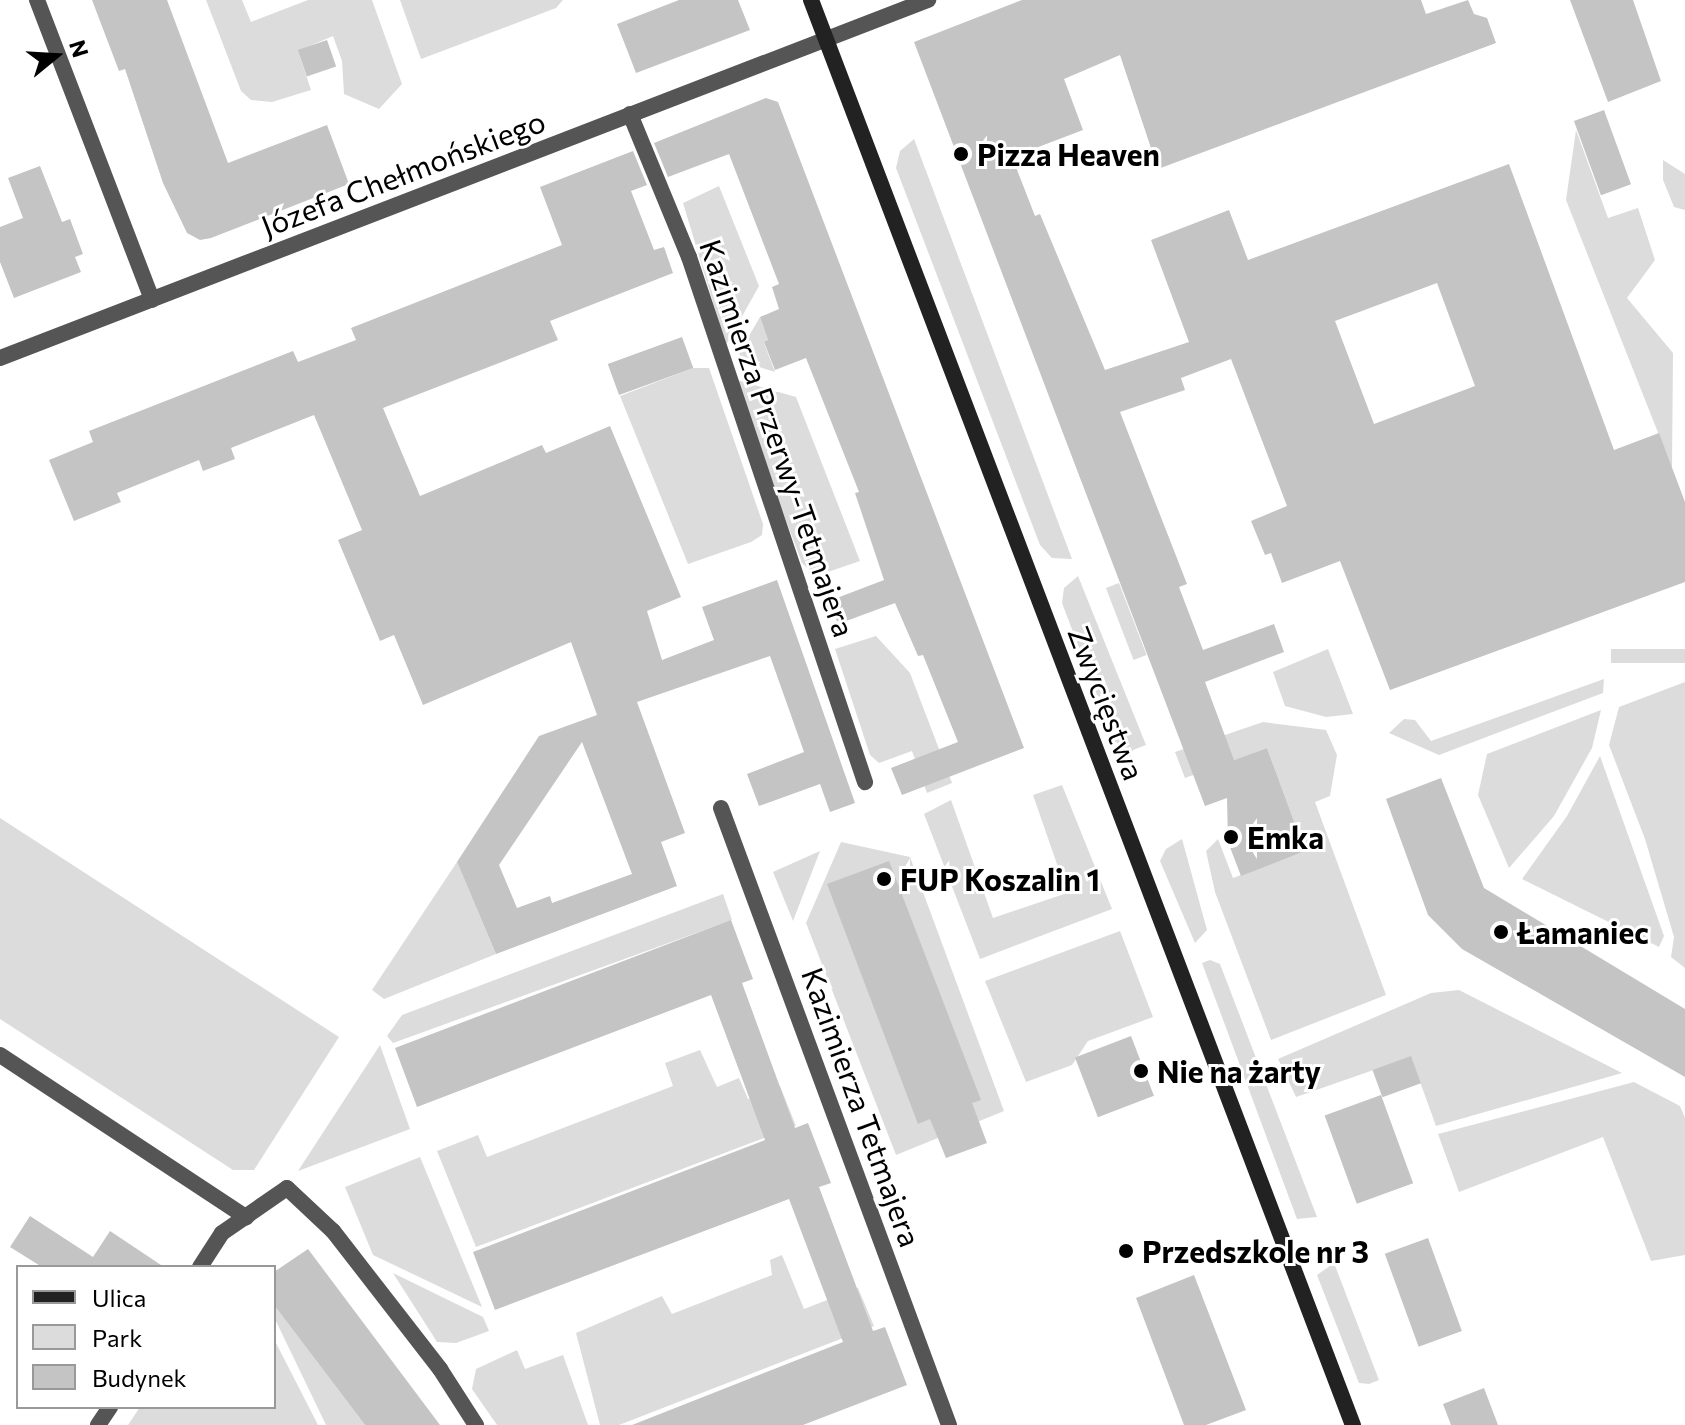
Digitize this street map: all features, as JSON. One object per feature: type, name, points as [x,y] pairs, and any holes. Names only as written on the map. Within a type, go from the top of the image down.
[{"type":"street","points":[[37,0],[152,300]]},
{"type":"street","name":"Zwycięstwa","points":[[811,0],[1353,1425]]},
{"type":"street","name":"Józefa Chełmońskiego","points":[[0,358],[928,0]]},
{"type":"street","name":"Kazimierza Przerwy-Tetmajera","points":[[630,114],[689,257],[865,782]]},
{"type":"street","name":"Kazimierza Tetmajera","points":[[721,808],[949,1425]]},
{"type":"street","points":[[0,1055],[246,1217]]},
{"type":"street","points":[[201,1265],[222,1233],[287,1188],[333,1231],[440,1369],[476,1425]]},
{"type":"green space","points":[[206,0],[242,0],[251,22],[308,0],[372,0],[402,84],[379,109],[344,94],[342,61],[333,36],[298,51],[311,90],[272,102],[251,100],[241,91]]},
{"type":"green space","points":[[400,0],[563,0],[556,8],[421,59]]},
{"type":"green space","points":[[1576,130],[1608,218],[1638,208],[1655,260],[1627,298],[1673,353],[1672,468],[1566,200]]},
{"type":"green space","points":[[914,139],[1072,559],[1052,558],[1040,545],[896,168],[900,151]]},
{"type":"green space","points":[[1663,160],[1685,174],[1685,210],[1674,207],[1663,180]]},
{"type":"green space","points":[[719,186],[759,286],[726,345],[683,203]]},
{"type":"green space","points":[[760,317],[768,340],[764,343],[775,372],[743,362],[739,353]]},
{"type":"green space","points":[[693,368],[709,368],[763,524],[762,535],[751,542],[688,564],[620,396]]},
{"type":"green space","points":[[733,379],[796,397],[860,561],[816,576],[802,563]]},
{"type":"green space","points":[[1078,576],[1146,745],[1133,750],[1125,769],[1062,603],[1064,588]]},
{"type":"green space","points":[[1119,583],[1147,655],[1134,660],[1106,588]]},
{"type":"green space","points":[[876,636],[910,673],[952,783],[927,793],[912,751],[879,763],[870,755],[835,649]]},
{"type":"green space","points":[[1328,649],[1353,714],[1326,717],[1285,706],[1273,672]]},
{"type":"green space","points":[[1611,649],[1685,649],[1685,663],[1611,663]]},
{"type":"green space","points":[[1604,679],[1603,693],[1439,755],[1389,733],[1404,719],[1415,720],[1431,741]]},
{"type":"green space","points":[[1685,682],[1685,968],[1671,957],[1674,937],[1645,839],[1609,745],[1619,707]]},
{"type":"green space","points":[[1601,710],[1592,748],[1554,816],[1509,868],[1478,795],[1487,754]]},
{"type":"green space","points":[[1263,722],[1326,730],[1337,755],[1330,796],[1315,802],[1386,995],[1271,1040],[1215,892],[1206,851],[1218,839],[1233,878],[1305,851],[1267,748],[1185,778],[1175,752]]},
{"type":"green space","points":[[1600,756],[1664,936],[1659,947],[1522,879],[1567,816]]},
{"type":"green space","points":[[1062,785],[1112,909],[980,959],[924,814],[951,800],[993,918],[1067,893],[1033,795]]},
{"type":"green space","points":[[0,818],[339,1037],[254,1170],[233,1170],[0,1019]]},
{"type":"green space","points":[[1182,839],[1207,930],[1195,943],[1160,861],[1166,849]]},
{"type":"green space","points":[[841,842],[910,857],[1004,1111],[896,1155],[806,923]]},
{"type":"green space","points":[[820,851],[793,921],[773,872]]},
{"type":"green space","points":[[457,862],[496,954],[384,999],[372,990]]},
{"type":"green space","points":[[723,894],[732,920],[393,1043],[387,1036],[402,1015]]},
{"type":"green space","points":[[1120,931],[1153,1017],[1088,1041],[1072,1065],[1026,1082],[985,981]]},
{"type":"green space","points":[[1210,960],[1220,964],[1317,1217],[1297,1219],[1202,963]]},
{"type":"green space","points":[[1459,990],[1622,1073],[1436,1126],[1411,1057],[1296,1097],[1278,1059],[1431,993]]},
{"type":"green space","points":[[380,1045],[410,1129],[298,1171]]},
{"type":"green space","points":[[700,1050],[717,1087],[739,1078],[748,1099],[780,1086],[796,1126],[476,1247],[437,1151],[478,1135],[487,1157],[673,1086],[665,1063]]},
{"type":"green space","points":[[1634,1082],[1680,1106],[1685,1118],[1685,1255],[1651,1261],[1603,1137],[1459,1192],[1438,1134]]},
{"type":"green space","points":[[420,1157],[482,1307],[373,1255],[345,1187]]},
{"type":"green space","points":[[782,1255],[804,1309],[858,1288],[874,1326],[619,1425],[600,1425],[576,1333],[662,1296],[672,1314],[772,1275],[770,1260]]},
{"type":"green space","points":[[1334,1263],[1379,1380],[1369,1384],[1359,1383],[1317,1275]]},
{"type":"green space","points":[[393,1273],[483,1317],[489,1331],[456,1343],[437,1342]]},
{"type":"green space","points":[[276,1308],[365,1425],[326,1425],[276,1321]]},
{"type":"green space","points":[[276,1343],[318,1425],[128,1425],[139,1409],[276,1409]]},
{"type":"green space","points":[[517,1350],[525,1369],[563,1355],[588,1425],[497,1425],[472,1389],[476,1369]]},
{"type":"building","points":[[92,0],[167,0],[228,163],[327,125],[349,184],[211,238],[200,240],[187,233],[163,183],[125,69],[119,71]]},
{"type":"building","points":[[679,0],[738,0],[750,30],[636,73],[617,24]]},
{"type":"building","points":[[1022,0],[1421,0],[1426,14],[1468,0],[1474,14],[1487,18],[1496,43],[1158,169],[1120,55],[1064,79],[1083,130],[1012,157],[1035,216],[1040,214],[1105,370],[1189,342],[1151,240],[1229,210],[1248,260],[1509,164],[1614,450],[1659,433],[1685,502],[1685,582],[1390,690],[1340,561],[1282,583],[1271,553],[1265,555],[1251,521],[1287,506],[1231,359],[1181,378],[1185,390],[1120,412],[1187,584],[1179,587],[1203,650],[1274,624],[1284,652],[1205,682],[1234,760],[1267,748],[1305,851],[1241,876],[1228,842],[1227,798],[1205,806],[914,42]],"holes":[[[1437,283],[1475,386],[1374,424],[1335,321]]]},
{"type":"building","points":[[1570,0],[1633,0],[1661,81],[1608,102]]},
{"type":"building","points":[[327,40],[336,66],[307,77],[298,50]]},
{"type":"building","points":[[766,98],[778,102],[1024,748],[902,795],[891,768],[958,742],[923,655],[918,656],[895,603],[838,624],[829,601],[884,580],[855,493],[859,492],[806,358],[775,370],[764,342],[768,340],[760,317],[779,309],[772,287],[779,284],[729,154],[668,177],[654,143]]},
{"type":"building","points":[[1604,110],[1631,184],[1601,195],[1574,121]]},
{"type":"building","points":[[633,151],[647,185],[631,191],[654,250],[664,247],[673,273],[550,321],[558,340],[383,408],[420,496],[542,445],[546,453],[610,426],[681,597],[647,611],[662,660],[714,640],[702,607],[777,580],[855,803],[830,812],[820,784],[759,806],[747,774],[804,752],[770,656],[637,702],[685,833],[661,842],[677,886],[496,954],[457,862],[539,736],[597,715],[571,642],[423,705],[394,635],[380,641],[338,540],[362,530],[314,415],[231,448],[235,459],[203,471],[199,460],[117,493],[121,502],[74,521],[49,460],[93,442],[89,431],[293,351],[298,362],[356,340],[351,328],[562,245],[540,187]],"holes":[[[582,742],[632,874],[552,903],[550,896],[517,908],[499,865]]]},
{"type":"building","points":[[40,166],[62,222],[70,219],[83,254],[75,257],[81,272],[14,298],[0,262],[0,227],[23,218],[8,178]]},
{"type":"building","points":[[682,337],[693,368],[619,395],[608,364]]},
{"type":"building","name":"Łamaniec","points":[[1441,778],[1484,888],[1685,1009],[1685,1077],[1462,949],[1428,915],[1386,799]]},
{"type":"building","points":[[889,861],[981,1100],[972,1103],[987,1143],[946,1158],[930,1119],[918,1124],[827,884]]},
{"type":"building","points":[[731,920],[753,979],[742,983],[795,1128],[808,1123],[831,1183],[819,1187],[873,1331],[885,1327],[907,1385],[803,1425],[632,1425],[843,1342],[789,1199],[495,1310],[473,1252],[765,1140],[711,995],[417,1107],[395,1048]]},
{"type":"building","points":[[1131,1036],[1154,1096],[1098,1117],[1075,1058]]},
{"type":"building","points":[[1411,1056],[1421,1083],[1382,1097],[1372,1070]]},
{"type":"building","points":[[1381,1095],[1413,1183],[1357,1204],[1325,1116]]},
{"type":"building","points":[[30,1216],[93,1257],[110,1231],[161,1265],[39,1265],[10,1247]]},
{"type":"building","points":[[1428,1238],[1462,1331],[1419,1347],[1385,1254]]},
{"type":"building","points":[[308,1249],[440,1425],[365,1425],[276,1308],[276,1271]]},
{"type":"building","points":[[1194,1275],[1246,1410],[1206,1425],[1184,1425],[1136,1298]]},
{"type":"building","points":[[1484,1388],[1498,1425],[1451,1425],[1443,1404]]},
{"type":"place","name":"Pizza Heaven","points":[[961,154]]},
{"type":"place","name":"Emka","points":[[1231,837]]},
{"type":"place","name":"FUP Koszalin 1","points":[[884,879]]},
{"type":"place","name":"Łamaniec","points":[[1501,932]]},
{"type":"place","name":"Nie na żarty","points":[[1141,1071]]},
{"type":"place","name":"Przedszkole nr 3","points":[[1126,1251]]}]
